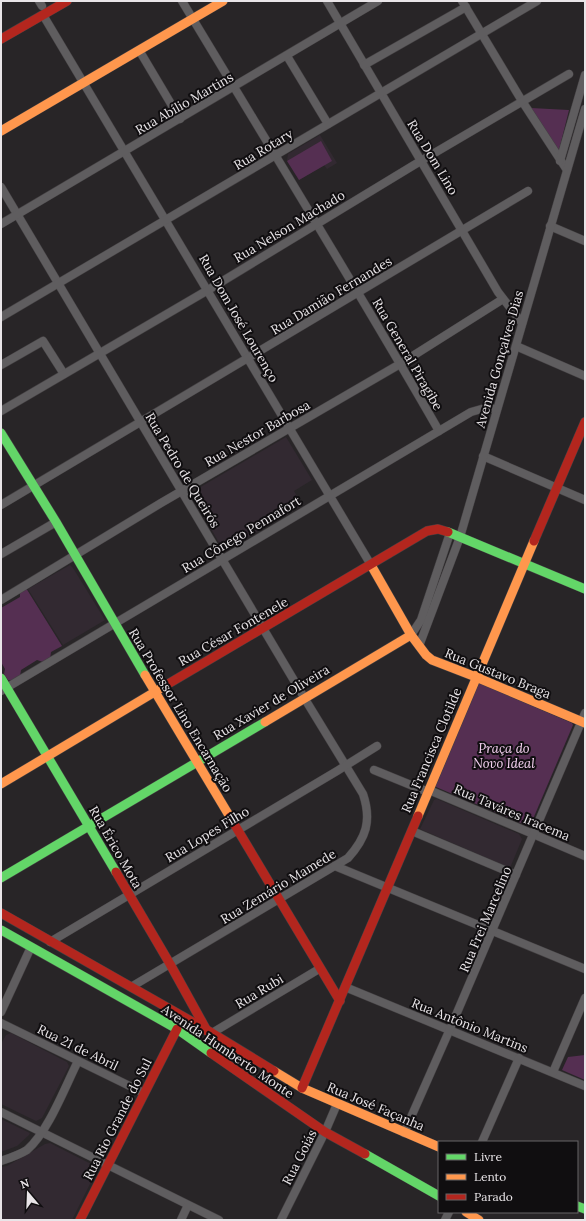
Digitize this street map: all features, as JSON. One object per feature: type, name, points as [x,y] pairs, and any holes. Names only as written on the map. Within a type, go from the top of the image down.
[{"type":"street","points":[[1,30],[44,6],[67,1]]},
{"type":"street","name":"Rua General Piragibe","points":[[182,1],[359,293],[439,431]]},
{"type":"street","points":[[1,131],[223,1]]},
{"type":"street","name":"Rua Dom Lino","points":[[327,1],[462,230],[504,299],[522,323]]},
{"type":"street","name":"Rua Abílio Martins","points":[[1,224],[378,1]]},
{"type":"street","name":"Rua Rotary","points":[[1,317],[537,1]]},
{"type":"street","points":[[364,65],[464,4],[522,102],[567,170]]},
{"type":"street","points":[[1,39],[44,6]]},
{"type":"street","name":"Rua Dom José Lourenço","points":[[44,6],[83,82],[208,290],[411,635]]},
{"type":"street","points":[[139,50],[180,119]]},
{"type":"street","points":[[287,56],[328,124]]},
{"type":"street","name":"Rua Nelson Machado","points":[[1,411],[99,352],[208,290],[568,74]]},
{"type":"street","points":[[560,161],[582,100],[585,75]]},
{"type":"street","name":"Avenida Gonçalves Dias","points":[[411,635],[428,612],[460,537],[585,108]]},
{"type":"street","name":"Rua Pedro de Queirós","points":[[1,187],[345,766]]},
{"type":"street","name":"Rua Damião Fernandes","points":[[1,505],[528,191]]},
{"type":"street","points":[[550,226],[585,241]]},
{"type":"street","name":"Rua Nestor Barbosa","points":[[1,600],[182,491],[400,364],[504,299]]},
{"type":"street","points":[[1,365],[43,341],[64,374]]},
{"type":"street","points":[[516,346],[585,376]]},
{"type":"street","name":"Rua Cônego Pennafort","points":[[4,689],[439,431],[478,409],[497,409]]},
{"type":"street","name":"Rua Francisca Clotilde","points":[[302,1088],[585,422]]},
{"type":"street","name":"Rua Professor Lino Encarnação","points":[[1,433],[56,522],[114,623],[340,1001]]},
{"type":"street","points":[[483,456],[585,500]]},
{"type":"street","points":[[1,554],[56,522]]},
{"type":"street","name":"Rua César Fontenele","points":[[1,784],[427,531],[438,529],[450,533],[585,589]]},
{"type":"street","name":"Avenida Gonçalves Dias","points":[[419,646],[450,533]]},
{"type":"street","name":"Rua Gustavo Braga","points":[[411,635],[426,655],[432,660],[584,719]]},
{"type":"street","name":"Rua Xavier de Oliveira","points":[[1,878],[411,635]]},
{"type":"street","name":"Rua Érico Mota","points":[[1,678],[4,689],[48,757],[209,1032]]},
{"type":"street","name":"Rua Frei Marcelino","points":[[404,1133],[584,719]]},
{"type":"street","name":"Rua Lopes Filho","points":[[50,942],[377,746]]},
{"type":"street","name":"Rua Zemário Mamede","points":[[131,987],[348,858],[356,849],[366,828],[368,808],[363,794],[345,766]]},
{"type":"street","name":"Rua Taváres Iracema","points":[[374,770],[423,790],[429,790],[585,856]]},
{"type":"street","points":[[412,831],[516,875]]},
{"type":"street","points":[[335,866],[388,886],[585,969]]},
{"type":"street","name":"Avenida Humberto Monte","points":[[1,913],[209,1032],[302,1088]]},
{"type":"street","name":"Avenida Humberto Monte","points":[[1,930],[177,1029],[325,1132],[438,1195]]},
{"type":"street","points":[[1,1012],[31,947]]},
{"type":"street","name":"Rua Rubi","points":[[209,1032],[320,969]]},
{"type":"street","name":"Rua Antônio Martins","points":[[345,987],[585,1086]]},
{"type":"street","points":[[553,1072],[585,998]]},
{"type":"street","name":"Rua 21 de Abril","points":[[2,1025],[144,1094]]},
{"type":"street","name":"Rua Rio Grande do Sul","points":[[80,1220],[177,1029]]},
{"type":"street","points":[[482,1141],[519,1058]]},
{"type":"street","points":[[1,1161],[25,1151],[43,1132],[78,1061]]},
{"type":"street","name":"Rua José Façanha","points":[[302,1088],[438,1147]]},
{"type":"street","name":"Rua Goiás","points":[[281,1220],[325,1132],[337,1104]]},
{"type":"street","points":[[1,1112],[219,1220]]},
{"type":"street","points":[[181,1220],[188,1205]]},
{"type":"street","points":[[468,1213],[479,1220]]},
{"type":"shaded area","points":[[320,135],[337,163],[327,169],[324,165],[299,180],[287,160],[288,154]]},
{"type":"shaded area","points":[[286,437],[312,480],[294,491],[302,505],[227,549],[222,548],[192,495],[192,492]]},
{"type":"shaded area","points":[[70,565],[105,620],[63,645],[28,589]]},
{"type":"shaded area","points":[[437,799],[519,834],[522,839],[510,868],[420,829],[434,800]]},
{"type":"shaded area","points":[[11,1033],[67,1062],[69,1066],[42,1118],[36,1121],[1,1104],[1,1044],[6,1035]]},
{"type":"shaded area","points":[[1,1119],[30,1133],[17,1146],[1,1152]]},
{"type":"shaded area","points":[[50,1143],[95,1166],[97,1170],[72,1220],[1,1220],[1,1167],[7,1166],[45,1144]]},
{"type":"green space","points":[[531,108],[569,110],[559,150],[556,151]]},
{"type":"green space","points":[[321,141],[332,161],[299,180],[287,161]]},
{"type":"green space","points":[[26,588],[62,646],[51,652],[50,659],[43,662],[37,660],[21,670],[20,676],[14,680],[8,680],[4,674],[5,669],[1,662],[1,608],[20,597],[20,592]]},
{"type":"green space","name":"Praça do Novo Ideal","points":[[479,683],[572,723],[573,725],[530,826],[436,787]]},
{"type":"green space","points":[[585,1055],[585,1080],[562,1070],[568,1057]]},
{"type":"traffic: fast","points":[[1,433],[56,522],[145,675]]},
{"type":"traffic: fast","points":[[448,532],[585,589]]},
{"type":"traffic: fast","points":[[1,678],[116,872]]},
{"type":"traffic: fast","points":[[1,878],[265,722]]},
{"type":"traffic: fast","points":[[1,930],[177,1029],[211,1053]]},
{"type":"traffic: fast","points":[[365,1154],[438,1195]]},
{"type":"traffic: fast","points":[[578,1206],[585,1209]]},
{"type":"traffic: slow","points":[[1,131],[223,1]]},
{"type":"traffic: slow","points":[[418,816],[534,541]]},
{"type":"traffic: slow","points":[[371,565],[411,635],[426,655],[432,660],[585,723]]},
{"type":"traffic: slow","points":[[265,722],[411,635]]},
{"type":"traffic: slow","points":[[145,675],[230,817]]},
{"type":"traffic: slow","points":[[1,784],[168,684]]},
{"type":"traffic: slow","points":[[274,1071],[302,1088],[438,1147]]},
{"type":"traffic: slow","points":[[468,1213],[479,1220]]},
{"type":"traffic: jam","points":[[1,39],[67,1]]},
{"type":"traffic: jam","points":[[534,541],[585,422]]},
{"type":"traffic: jam","points":[[168,684],[427,531],[438,529],[448,532]]},
{"type":"traffic: jam","points":[[302,1088],[418,816]]},
{"type":"traffic: jam","points":[[230,817],[340,1001]]},
{"type":"traffic: jam","points":[[116,872],[207,1031]]},
{"type":"traffic: jam","points":[[1,913],[212,1033],[274,1071]]},
{"type":"traffic: jam","points":[[80,1220],[177,1029]]},
{"type":"traffic: jam","points":[[211,1053],[325,1132],[365,1154]]}]
